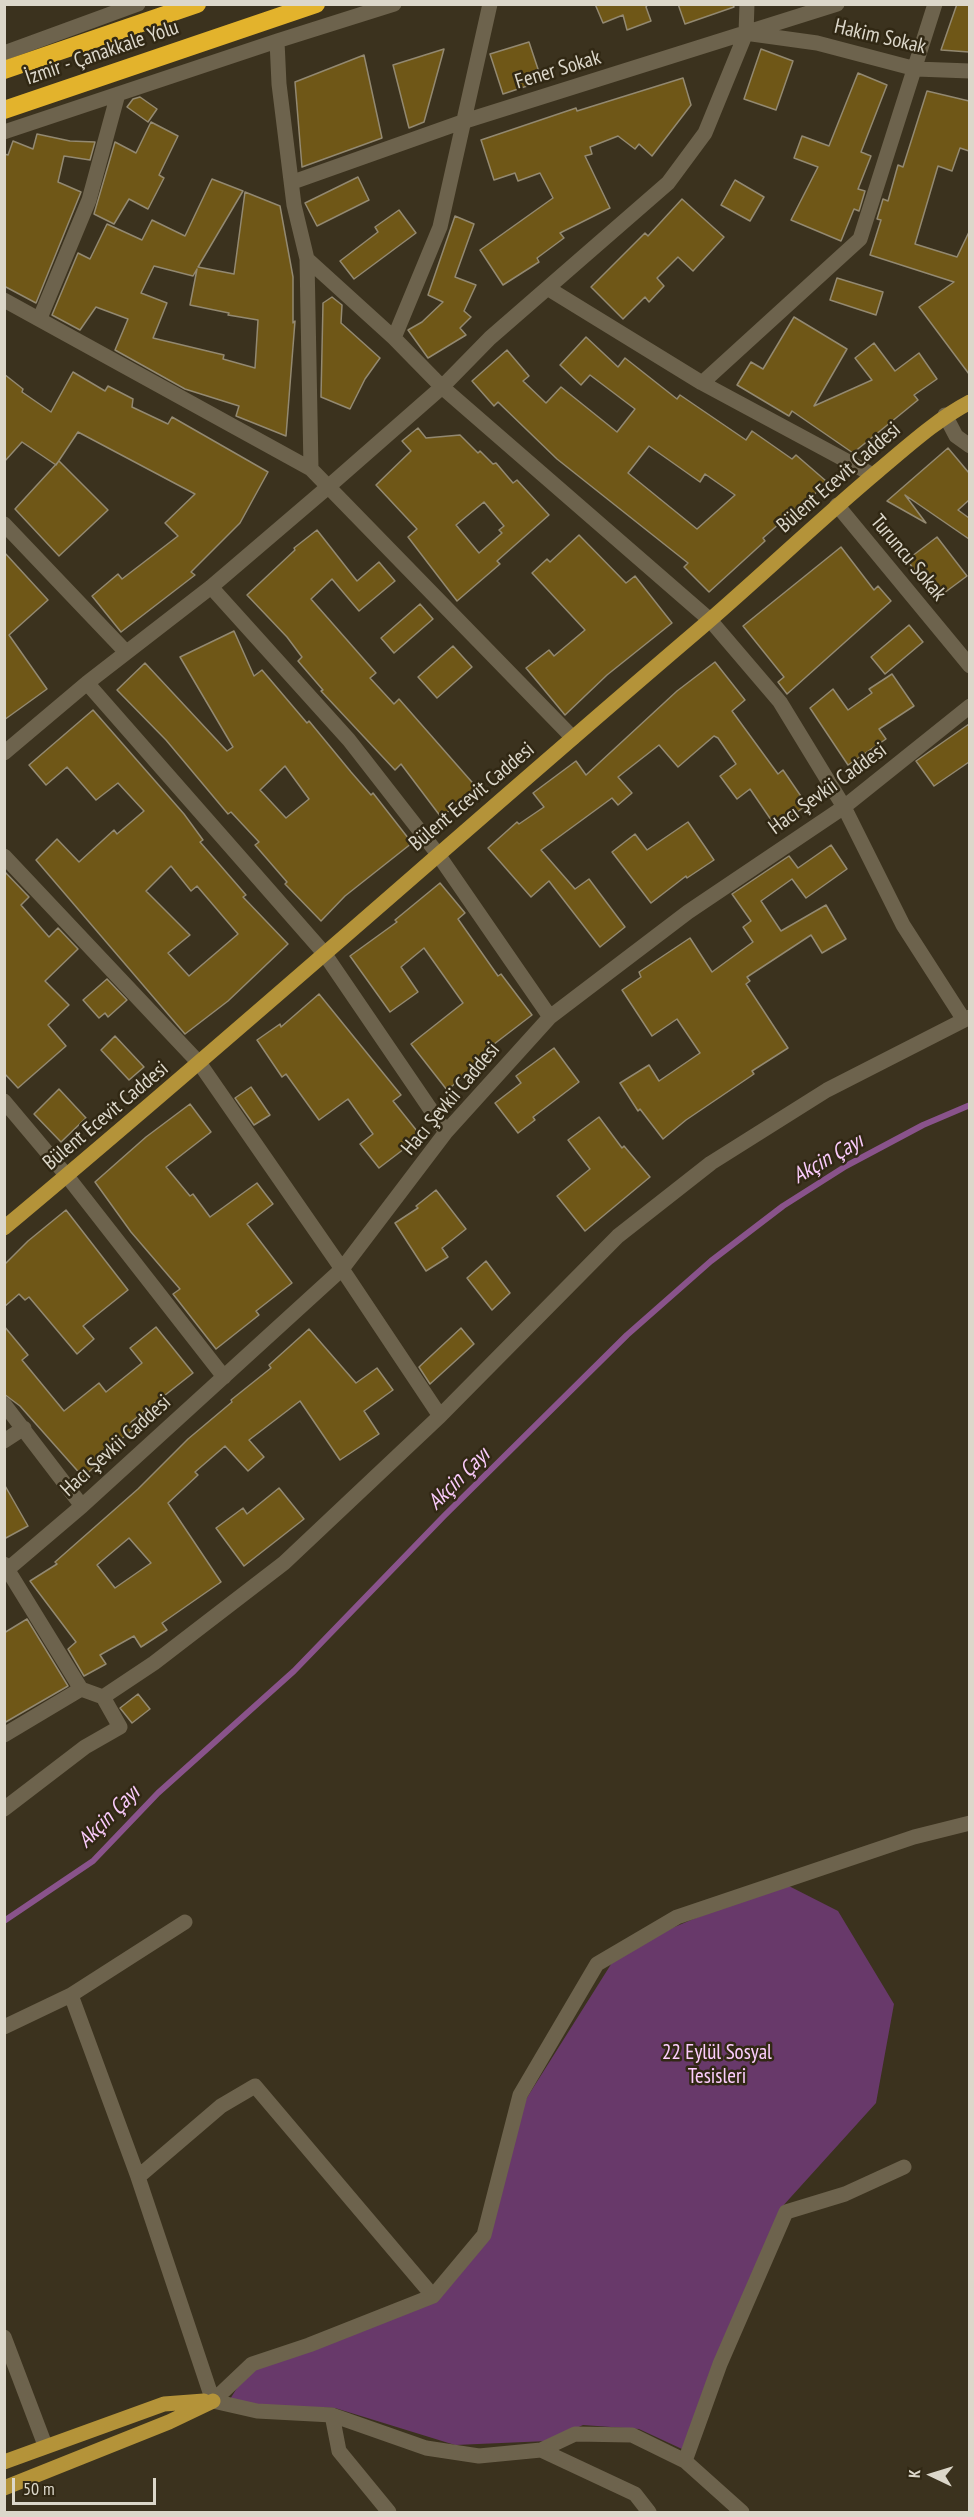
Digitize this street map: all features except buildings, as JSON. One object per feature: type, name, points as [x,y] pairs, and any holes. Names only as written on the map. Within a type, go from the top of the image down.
[{"type":"highway","name":"İzmir - Çanakkale Yolu","points":[[4,70],[196,4]]},
{"type":"highway","name":"İzmir - Çanakkale Yolu","points":[[4,110],[316,4]]},
{"type":"main road","name":"Bülent Ecevit Caddesi","points":[[4,1228],[200,1064],[437,853],[710,620],[837,505],[945,415],[969,402]]},
{"type":"main road","points":[[4,2462],[45,2445],[164,2404],[213,2401]]},
{"type":"main road","points":[[4,2488],[169,2422],[213,2401]]},
{"type":"street","points":[[4,52],[138,4]]},
{"type":"street","points":[[4,132],[277,40],[394,4]]},
{"type":"street","points":[[394,338],[440,227],[490,4]]},
{"type":"street","points":[[4,753],[87,683],[211,587],[328,487],[442,387],[490,338],[668,183],[705,133],[746,33],[747,4]]},
{"type":"street","name":"Fener Sokak","points":[[293,182],[462,122],[837,4]]},
{"type":"street","points":[[702,383],[860,239],[935,4]]},
{"type":"street","name":"Hakim Sokak","points":[[746,33],[817,43],[916,69],[969,71]]},
{"type":"street","points":[[277,40],[279,84],[293,182],[294,205],[307,259],[311,469]]},
{"type":"street","points":[[40,318],[89,200],[118,94]]},
{"type":"street","points":[[104,1697],[154,1664],[284,1563],[440,1416],[618,1236],[711,1163],[827,1090],[967,1019],[903,925],[844,807],[780,702],[710,620],[442,387],[394,338],[307,259]]},
{"type":"street","points":[[549,289],[702,383],[873,475]]},
{"type":"street","points":[[4,300],[311,469],[573,738]]},
{"type":"street","points":[[945,415],[956,436],[969,446]]},
{"type":"street","name":"Turuncu Sokak","points":[[837,505],[969,666]]},
{"type":"street","points":[[4,524],[126,652]]},
{"type":"street","points":[[211,587],[349,740],[437,853],[550,1017]]},
{"type":"street","points":[[87,683],[324,953],[447,1132]]},
{"type":"street","name":"Hacı Şevkii Caddesi","points":[[6,1566],[82,1506],[342,1269],[447,1132],[550,1017],[688,912],[844,807],[969,706]]},
{"type":"street","points":[[4,856],[200,1064],[342,1269],[440,1416]]},
{"type":"street","points":[[4,1101],[67,1176],[224,1377]]},
{"type":"street","points":[[4,1404],[82,1506]]},
{"type":"street","points":[[4,1441],[24,1428]]},
{"type":"street","points":[[4,1809],[85,1747],[120,1727],[104,1697],[81,1689],[6,1566]]},
{"type":"street","points":[[4,1735],[81,1689]]},
{"type":"street","points":[[213,2401],[252,2364],[350,2330],[433,2296],[484,2235],[520,2095],[597,1964],[677,1917],[914,1837],[969,1823]]},
{"type":"street","points":[[4,2027],[70,1995],[185,1922]]},
{"type":"street","points":[[70,1995],[138,2177],[213,2401]]},
{"type":"street","points":[[138,2177],[221,2106],[255,2086],[433,2296]]},
{"type":"street","points":[[686,2461],[720,2364],[786,2212],[845,2194],[904,2167]]},
{"type":"street","points":[[4,2337],[45,2445]]},
{"type":"street","points":[[213,2401],[257,2411],[332,2415],[426,2448],[479,2456],[541,2450],[575,2434],[632,2435],[686,2461],[742,2512]]},
{"type":"street","points":[[332,2415],[339,2451],[389,2512]]},
{"type":"street","points":[[541,2450],[635,2494],[650,2512]]},
{"type":"green space","name":"22 Eylül Sosyal Tesisleri","points":[[781,1882],[838,1911],[894,2004],[876,2103],[781,2208],[682,2449],[639,2429],[583,2425],[548,2441],[455,2445],[335,2408],[227,2404],[252,2364],[433,2296],[484,2235],[516,2115],[620,1950]]},
{"type":"waterway","name":"Akçin Çayı","points":[[4,1921],[93,1861],[158,1793],[294,1671],[444,1516],[627,1335],[711,1261],[783,1206],[846,1166],[923,1125],[970,1105]]}]
